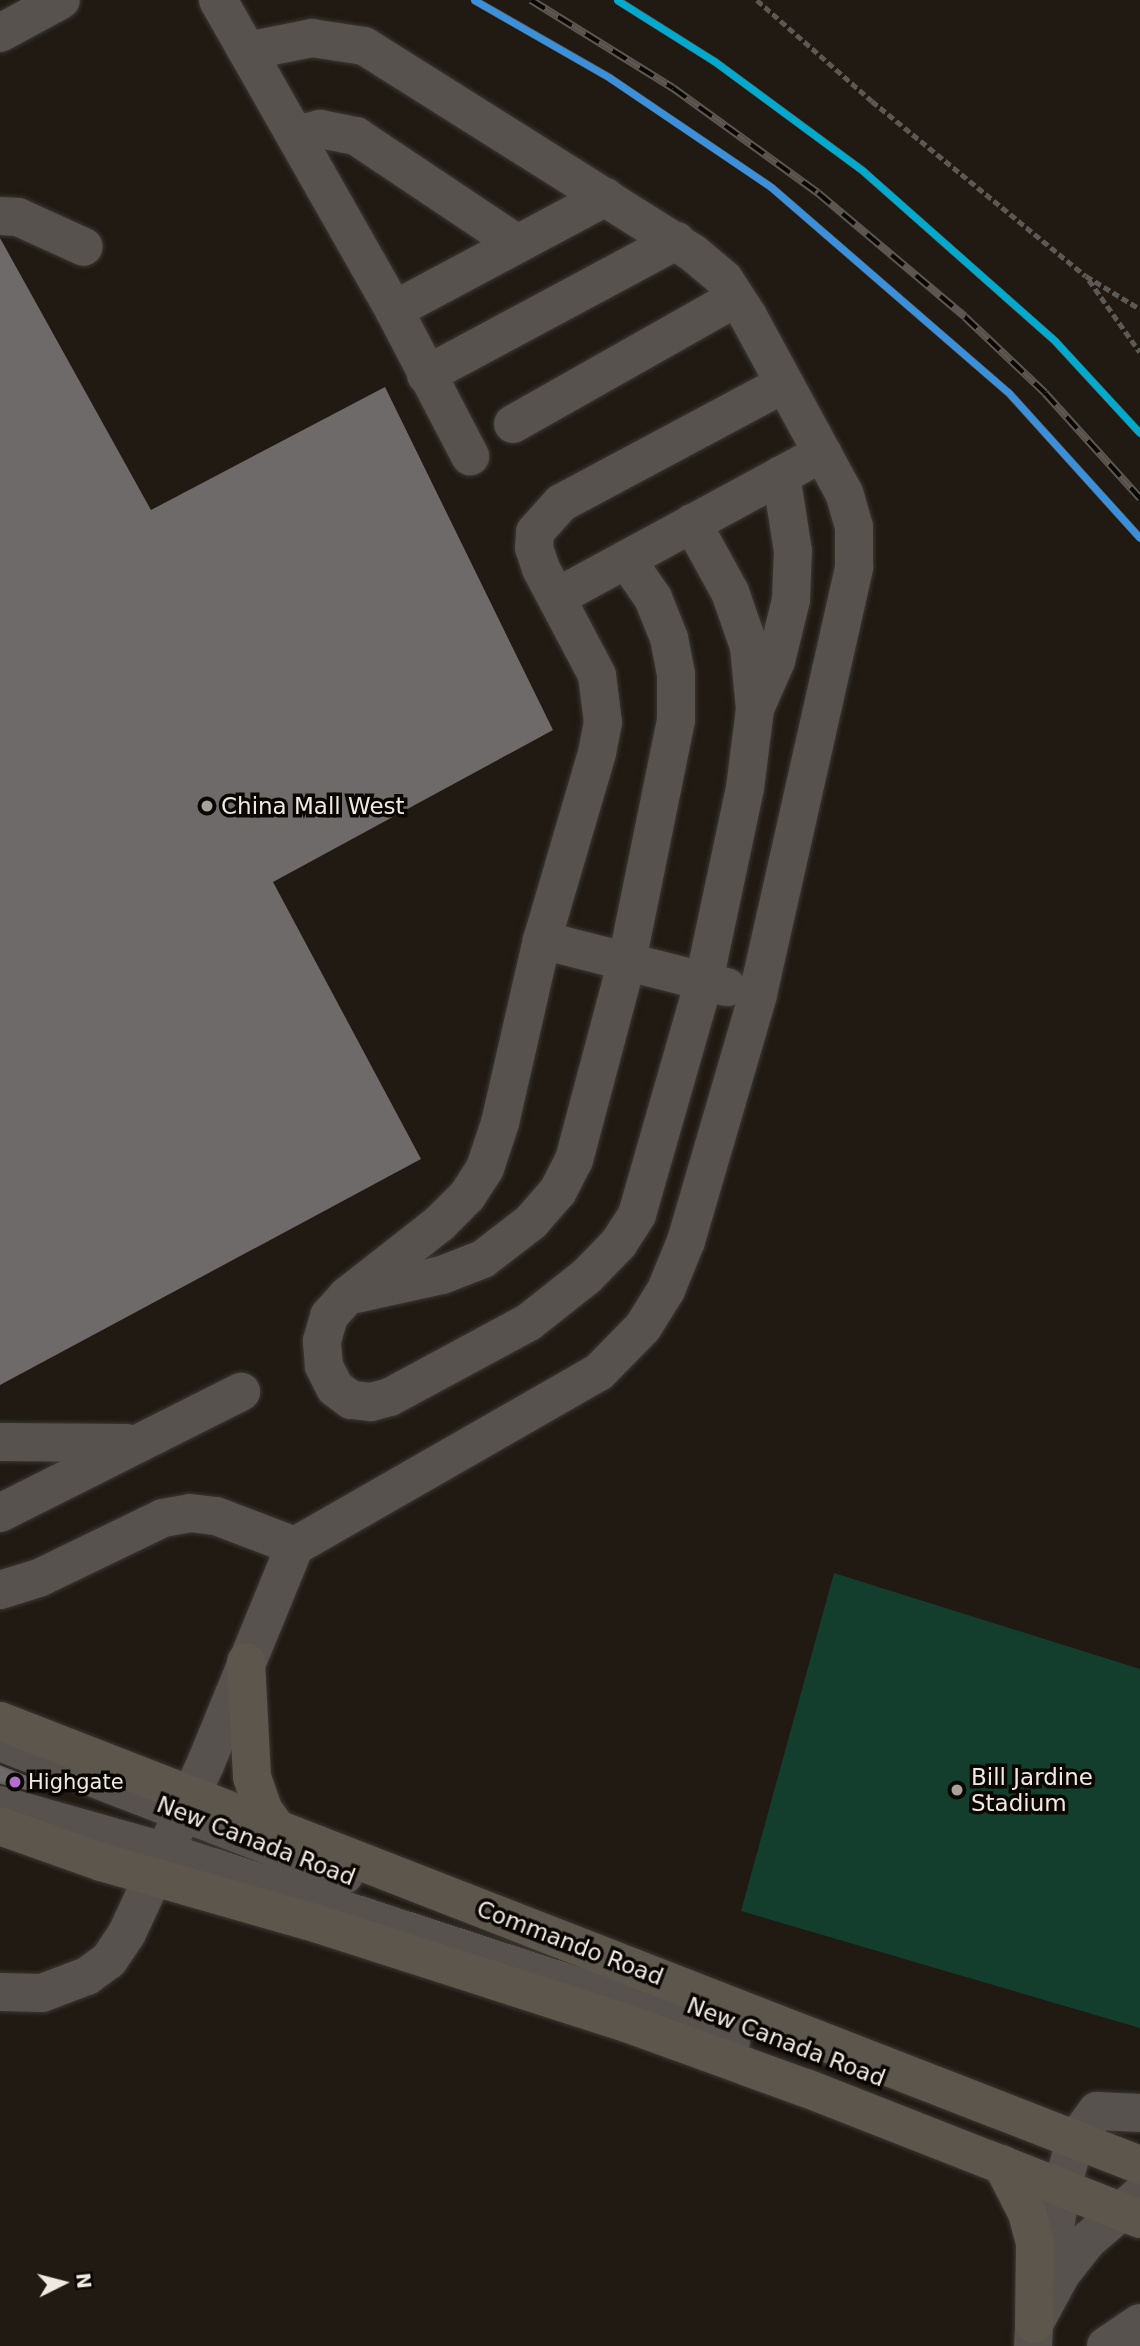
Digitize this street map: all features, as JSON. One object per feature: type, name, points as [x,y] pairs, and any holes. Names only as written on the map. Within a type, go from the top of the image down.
[{"type":"main road","points":[[246,1662],[252,1777],[264,1811],[279,1832]]},
{"type":"main road","name":"Commando Road","points":[[0,1721],[185,1806],[279,1832],[1136,2196]]},
{"type":"main road","name":"Commando Road","points":[[0,1826],[161,1864],[626,2023],[1002,2164],[1068,2165],[1136,2196]]},
{"type":"main road","points":[[1002,2164],[1027,2213],[1035,2242],[1037,2323]]},
{"type":"street","points":[[0,33],[61,0]]},
{"type":"street","points":[[218,0],[394,310],[470,456]]},
{"type":"street","points":[[0,1992],[42,1993],[88,1976],[109,1960],[127,1933],[161,1864],[295,1546],[554,1402],[599,1373],[643,1327],[666,1290],[686,1241],[758,994],[854,567],[854,527],[844,494],[724,279],[676,242],[364,46],[312,38],[247,51]]},
{"type":"street","points":[[297,135],[320,130],[356,136],[516,243]]},
{"type":"street","points":[[394,310],[606,197]]},
{"type":"street","points":[[0,216],[18,217],[84,247]]},
{"type":"street","points":[[426,375],[676,242]]},
{"type":"street","points":[[513,424],[736,298]]},
{"type":"street","points":[[692,523],[730,592],[749,647],[755,709],[745,788],[704,981],[637,1215],[587,1276],[529,1322],[441,1373],[370,1402],[351,1400],[335,1388],[324,1366],[322,1341],[329,1316],[347,1296],[440,1223],[467,1196],[485,1168],[500,1123],[542,940],[603,723],[597,675],[534,548],[535,532],[544,517],[561,503],[784,384]]},
{"type":"street","points":[[557,597],[822,453]]},
{"type":"street","points":[[755,709],[776,661],[791,600],[793,551],[781,475]]},
{"type":"street","points":[[347,1296],[442,1275],[482,1259],[531,1222],[558,1191],[574,1160],[627,961],[676,720],[676,674],[669,638],[653,598],[626,559]]},
{"type":"street","points":[[542,940],[758,994]]},
{"type":"street","points":[[0,1513],[240,1392]]},
{"type":"street","points":[[0,1442],[140,1443]]},
{"type":"street","points":[[0,1590],[39,1578],[163,1518],[190,1513],[216,1516],[295,1546]]},
{"type":"street","name":"New Canada Road","points":[[0,1742],[185,1806],[1068,2165]]},
{"type":"street","name":"New Canada Road","points":[[0,1805],[161,1864],[653,2011],[1068,2165]]},
{"type":"street","points":[[1037,2323],[1068,2165],[1097,2111],[1140,2113]]},
{"type":"street","points":[[1037,2323],[1087,2241],[1136,2196]]},
{"type":"street","points":[[1106,2346],[1140,2323]]},
{"type":"path","points":[[757,0],[872,101],[1086,276],[1140,309]]},
{"type":"path","points":[[1086,276],[1140,352]]},
{"type":"green space","name":"Bill Jardine Stadium","points":[[834,1573],[1140,1669],[1140,2028],[741,1911]]},
{"type":"building","name":"China Mall West","points":[[0,238],[151,510],[385,387],[553,730],[273,882],[421,1159],[0,1385]]},
{"type":"building","name":"Highgate","points":[[0,1765],[35,1779],[30,1791],[0,1784]]},
{"type":"railway","points":[[474,0],[610,78],[771,187],[1008,392],[1140,538]]},
{"type":"railway","points":[[531,0],[673,88],[818,193],[965,317],[1045,393],[1140,498]]},
{"type":"railway","points":[[617,0],[714,61],[863,171],[1055,341],[1140,433]]},
{"type":"transit line","points":[[474,0],[610,78],[771,187],[1008,392],[1140,538]]},
{"type":"transit line","points":[[617,0],[714,61],[863,171],[1055,341],[1140,433]]},
{"type":"place","name":"China Mall West","points":[[207,806]]},
{"type":"place","name":"Highgate","points":[[15,1782]]},
{"type":"place","name":"Bill Jardine Stadium","points":[[957,1790]]}]
